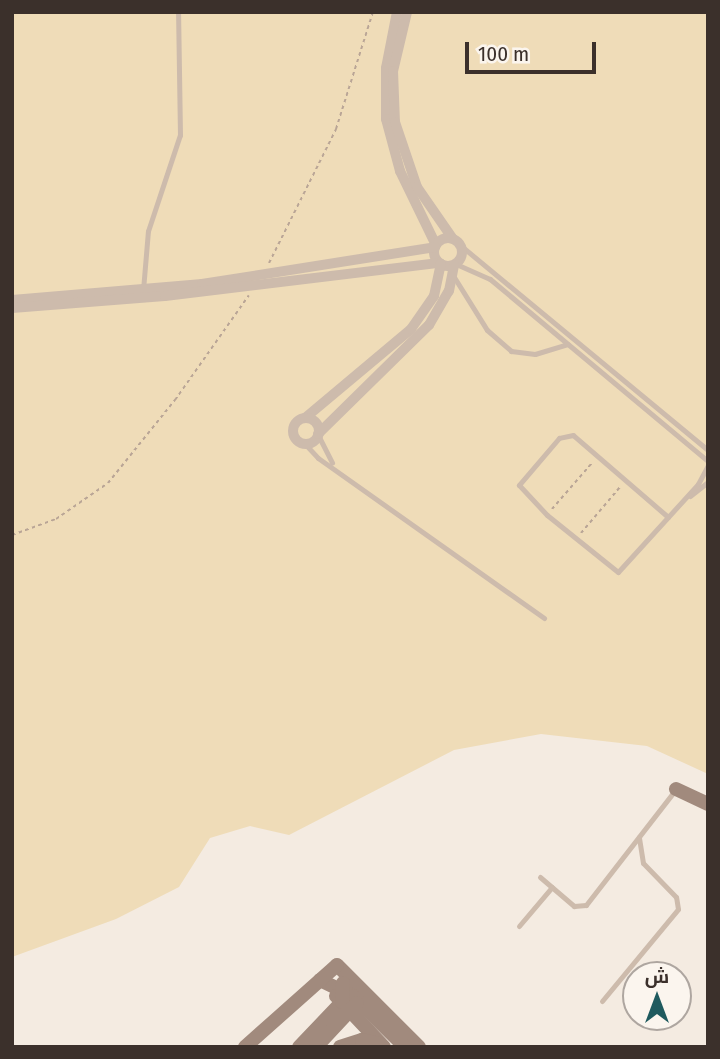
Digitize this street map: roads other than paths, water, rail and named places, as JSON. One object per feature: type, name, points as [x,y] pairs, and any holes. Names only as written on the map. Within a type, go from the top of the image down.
[{"type":"street","points":[[397,12],[385,81],[389,132],[405,184],[436,246],[440,264],[434,296],[411,329],[293,430],[297,440],[305,444],[318,435],[421,335],[443,303],[462,255],[457,242],[417,187],[395,122],[393,71],[407,12]]},
{"type":"street","points":[[12,308],[258,281],[457,242]]},
{"type":"street","points":[[12,300],[440,264],[455,269]]},
{"type":"street","points":[[305,418],[316,423],[318,435]]},
{"type":"street","points":[[676,789],[708,804]]},
{"type":"street","points":[[245,1047],[320,980],[342,969]]},
{"type":"street","points":[[342,969],[351,998],[383,1045]]},
{"type":"street","points":[[342,969],[351,998],[405,1047]]},
{"type":"street","points":[[320,980],[351,998],[419,1047]]},
{"type":"street","points":[[299,1047],[351,998]]},
{"type":"street","points":[[316,1047],[351,998]]},
{"type":"street","points":[[340,1047],[362,1040],[383,1045]]},
{"type":"lane","points":[[143,290],[148,231],[173,166],[181,127],[178,12]]},
{"type":"lane","points":[[457,242],[708,450]]},
{"type":"lane","points":[[455,269],[480,322],[505,348],[529,355],[568,344]]},
{"type":"lane","points":[[455,269],[490,279],[708,462],[684,500]]},
{"type":"lane","points":[[318,435],[334,466]]},
{"type":"lane","points":[[668,517],[570,435],[559,438],[519,487],[576,540],[618,572],[684,500],[708,482]]},
{"type":"lane","points":[[305,444],[544,618]]},
{"type":"lane","points":[[540,877],[574,906],[583,906],[676,789]]},
{"type":"lane","points":[[602,1000],[678,909],[676,897],[643,863],[639,837]]},
{"type":"lane","points":[[519,926],[552,887]]}]
